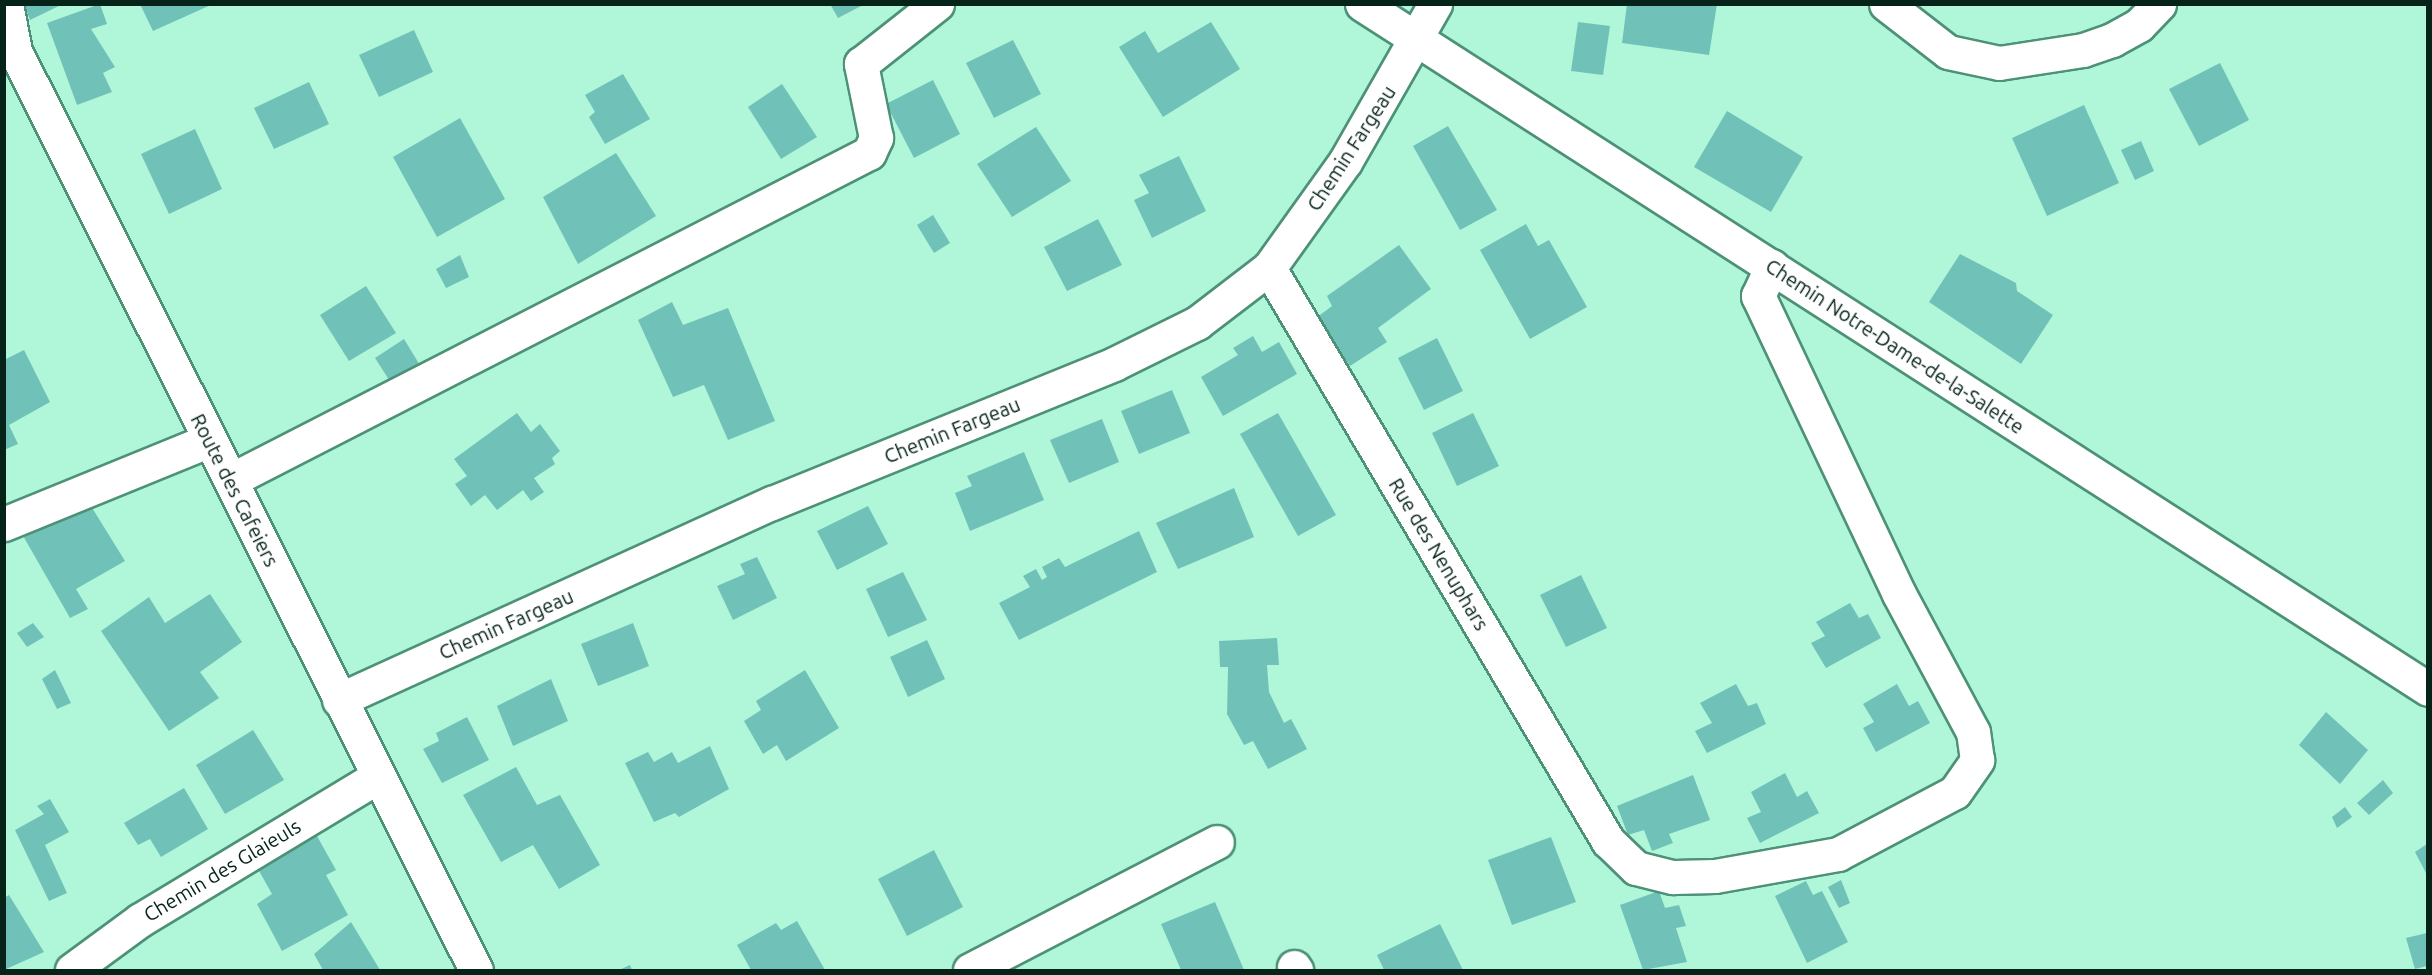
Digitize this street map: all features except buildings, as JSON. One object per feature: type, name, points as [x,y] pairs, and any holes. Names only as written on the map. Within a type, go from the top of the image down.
[{"type":"street","name":"Route des Cafeiers","points":[[6,4],[10,55],[231,480],[377,777],[476,970]]},
{"type":"street","points":[[231,480],[869,153],[876,138],[861,64],[937,4]]},
{"type":"street","name":"Chemin Notre-Dame-de-la-Salette","points":[[1362,4],[2427,688]]},
{"type":"street","name":"Chemin Fargeau","points":[[339,700],[772,503],[1114,364],[1197,323],[1269,268],[1346,162],[1435,4]]},
{"type":"street","points":[[1887,4],[1948,52],[1999,63],[2103,43],[2139,25],[2159,4]]},
{"type":"street","name":"Rue des Nenuphars","points":[[1269,268],[1608,841],[1636,868],[1673,877],[1715,876],[1838,854],[1955,792],[1977,760],[1973,732],[1899,594],[1758,296],[1772,266]]},
{"type":"street","points":[[4,524],[210,440]]},
{"type":"street","name":"Chemin des Glaieuls","points":[[72,970],[140,920],[377,777]]},
{"type":"street","points":[[970,970],[1216,842]]}]
